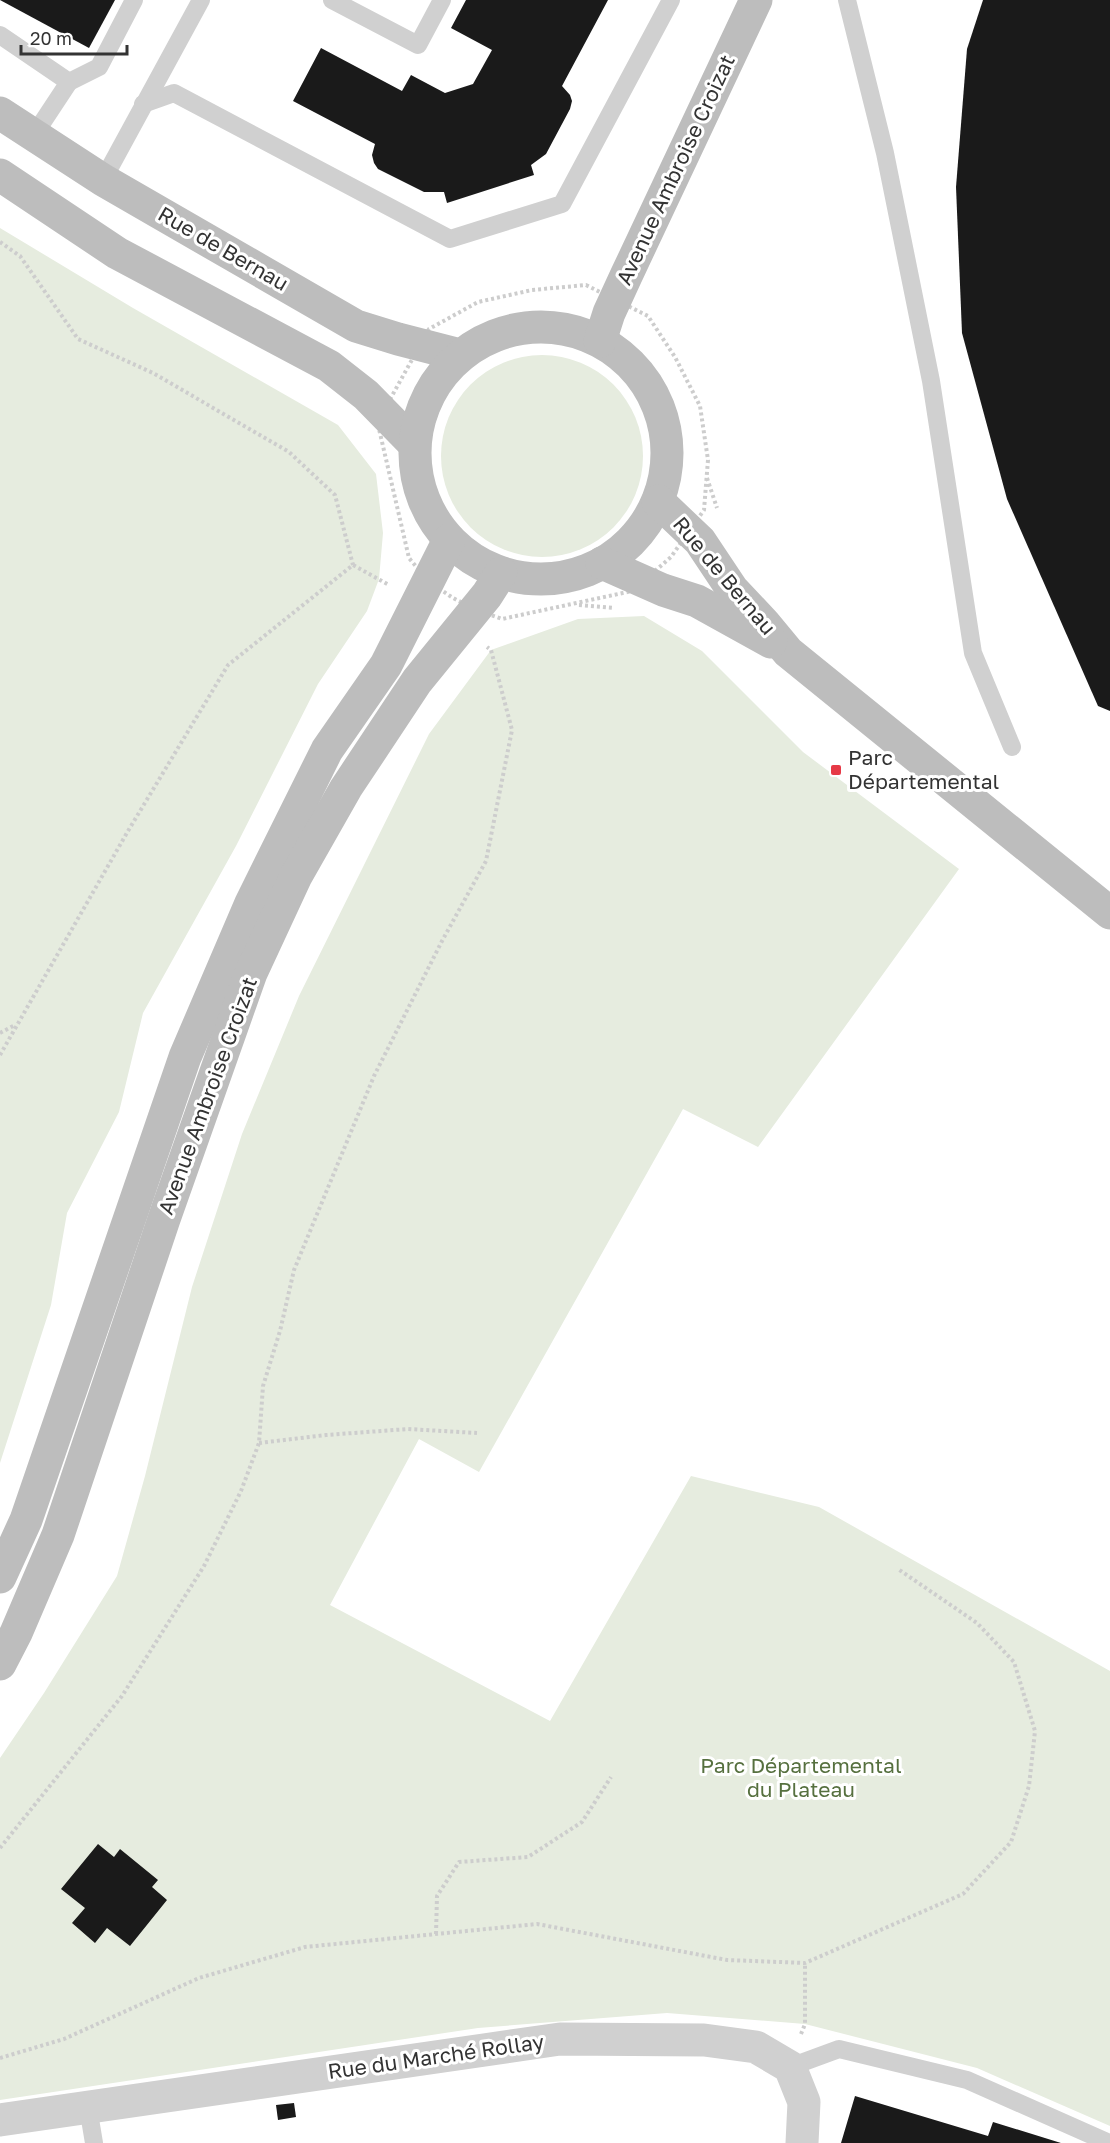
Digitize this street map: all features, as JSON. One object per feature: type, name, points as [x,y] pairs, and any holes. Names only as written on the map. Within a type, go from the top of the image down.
[{"type":"street","name":"Avenue Ambroise Croizat","points":[[600,341],[615,299],[756,0]]},
{"type":"street","name":"Rue de Bernau","points":[[0,113],[103,180],[356,326],[460,355]]},
{"type":"street","points":[[0,175],[117,253],[329,366],[366,395],[414,444]]},
{"type":"street","points":[[528,327],[565,328],[600,341],[630,363],[652,392],[665,428],[667,465],[658,501],[636,536],[602,563],[570,576],[536,579],[501,573],[473,559],[449,540],[428,511],[417,478],[414,444],[421,410],[437,380],[460,355],[492,336],[528,327]]},
{"type":"street","name":"Rue de Bernau","points":[[658,501],[700,541],[732,589],[788,652]]},
{"type":"street","name":"Avenue Ambroise Croizat","points":[[0,1577],[26,1520],[189,1047],[251,903],[327,750],[386,665],[449,540]]},
{"type":"street","name":"Rue de Bernau","points":[[602,563],[697,601],[788,652],[1110,913]]},
{"type":"street","name":"Avenue Ambroise Croizat","points":[[0,1664],[16,1634],[58,1536],[164,1219],[251,973],[296,876],[346,788],[417,681],[487,595],[501,573]]},
{"type":"street","name":"Rue du Marché Rollay","points":[[0,2120],[560,2039],[704,2040],[756,2047],[790,2067]]},
{"type":"street","points":[[790,2067],[804,2102],[802,2143]]},
{"type":"lane","points":[[34,135],[69,82],[99,67],[134,0]]},
{"type":"lane","points":[[103,180],[201,0]]},
{"type":"lane","points":[[333,0],[418,45],[442,0]]},
{"type":"lane","points":[[143,104],[174,93],[450,239],[562,204],[671,0]]},
{"type":"lane","points":[[847,0],[885,153],[931,381],[973,653],[1012,747]]},
{"type":"lane","points":[[0,35],[69,82]]},
{"type":"lane","points":[[790,2067],[839,2049],[967,2080],[1107,2142]]},
{"type":"lane","points":[[88,2107],[94,2143]]},
{"type":"path","points":[[0,242],[20,256],[78,339],[153,373],[289,452],[335,495],[353,565],[389,585]]},
{"type":"path","points":[[586,285],[615,299],[648,316],[675,357],[700,406],[708,460],[704,510],[671,557],[632,591],[502,619],[474,609],[428,581],[409,558],[379,429],[382,412],[429,329],[478,302],[532,290],[586,285]]},
{"type":"path","points":[[0,1055],[128,831],[228,665],[353,565]]},
{"type":"path","points":[[0,1848],[122,1696],[204,1566],[241,1491],[259,1443],[263,1386],[280,1331],[294,1270],[374,1076],[442,941],[486,861],[512,730],[491,650]]},
{"type":"path","points":[[0,1033],[16,1024]]},
{"type":"path","points":[[259,1443],[408,1429],[477,1433]]},
{"type":"path","points":[[0,2058],[64,2039],[199,1978],[305,1947],[537,1924],[727,1959],[805,1963],[963,1894],[1011,1842],[1029,1786],[1035,1731],[1014,1662],[977,1623],[898,1569]]},
{"type":"path","points":[[436,1934],[437,1896],[459,1862],[528,1857],[582,1822],[611,1777]]},
{"type":"path","points":[[790,2067],[804,2024],[805,1963]]},
{"type":"green space","points":[[0,228],[133,308],[338,425],[376,474],[383,533],[379,579],[367,611],[318,684],[236,846],[143,1013],[119,1112],[67,1213],[51,1305],[0,1463]]},
{"type":"green space","points":[[532,355],[552,355],[581,362],[614,384],[636,417],[643,456],[636,495],[614,528],[581,550],[552,557],[532,557],[503,550],[470,528],[448,495],[441,466],[441,446],[448,417],[470,384],[503,362]]},
{"type":"green space","name":"Parc Départemental du Plateau","points":[[644,616],[702,651],[803,752],[959,869],[758,1147],[683,1109],[479,1472],[419,1439],[330,1605],[550,1721],[691,1476],[819,1507],[1110,1671],[1110,2126],[977,2068],[805,2024],[667,2013],[478,2028],[0,2100],[0,1758],[44,1693],[117,1576],[145,1476],[192,1287],[242,1134],[299,996],[429,734],[491,650],[578,619]]},
{"type":"building","points":[[0,0],[115,0],[89,48]]},
{"type":"building","points":[[466,0],[608,0],[562,86],[570,95],[572,101],[570,109],[546,154],[531,165],[534,175],[447,203],[444,192],[424,192],[378,169],[372,155],[375,144],[293,101],[321,48],[402,91],[411,75],[445,93],[473,84],[492,50],[451,28]]},
{"type":"building","points":[[983,0],[1110,0],[1110,711],[1098,706],[1007,499],[962,333],[956,187],[967,49]]},
{"type":"building","points":[[98,1844],[114,1857],[120,1849],[158,1880],[152,1887],[167,1900],[130,1946],[107,1928],[95,1943],[72,1923],[85,1908],[61,1889]]},
{"type":"building","points":[[855,2096],[988,2136],[993,2122],[1061,2143],[841,2143]]},
{"type":"building","points":[[294,2103],[296,2117],[278,2120],[276,2105]]},
{"type":"place","name":"Parc Départemental","points":[[836,770]]}]
